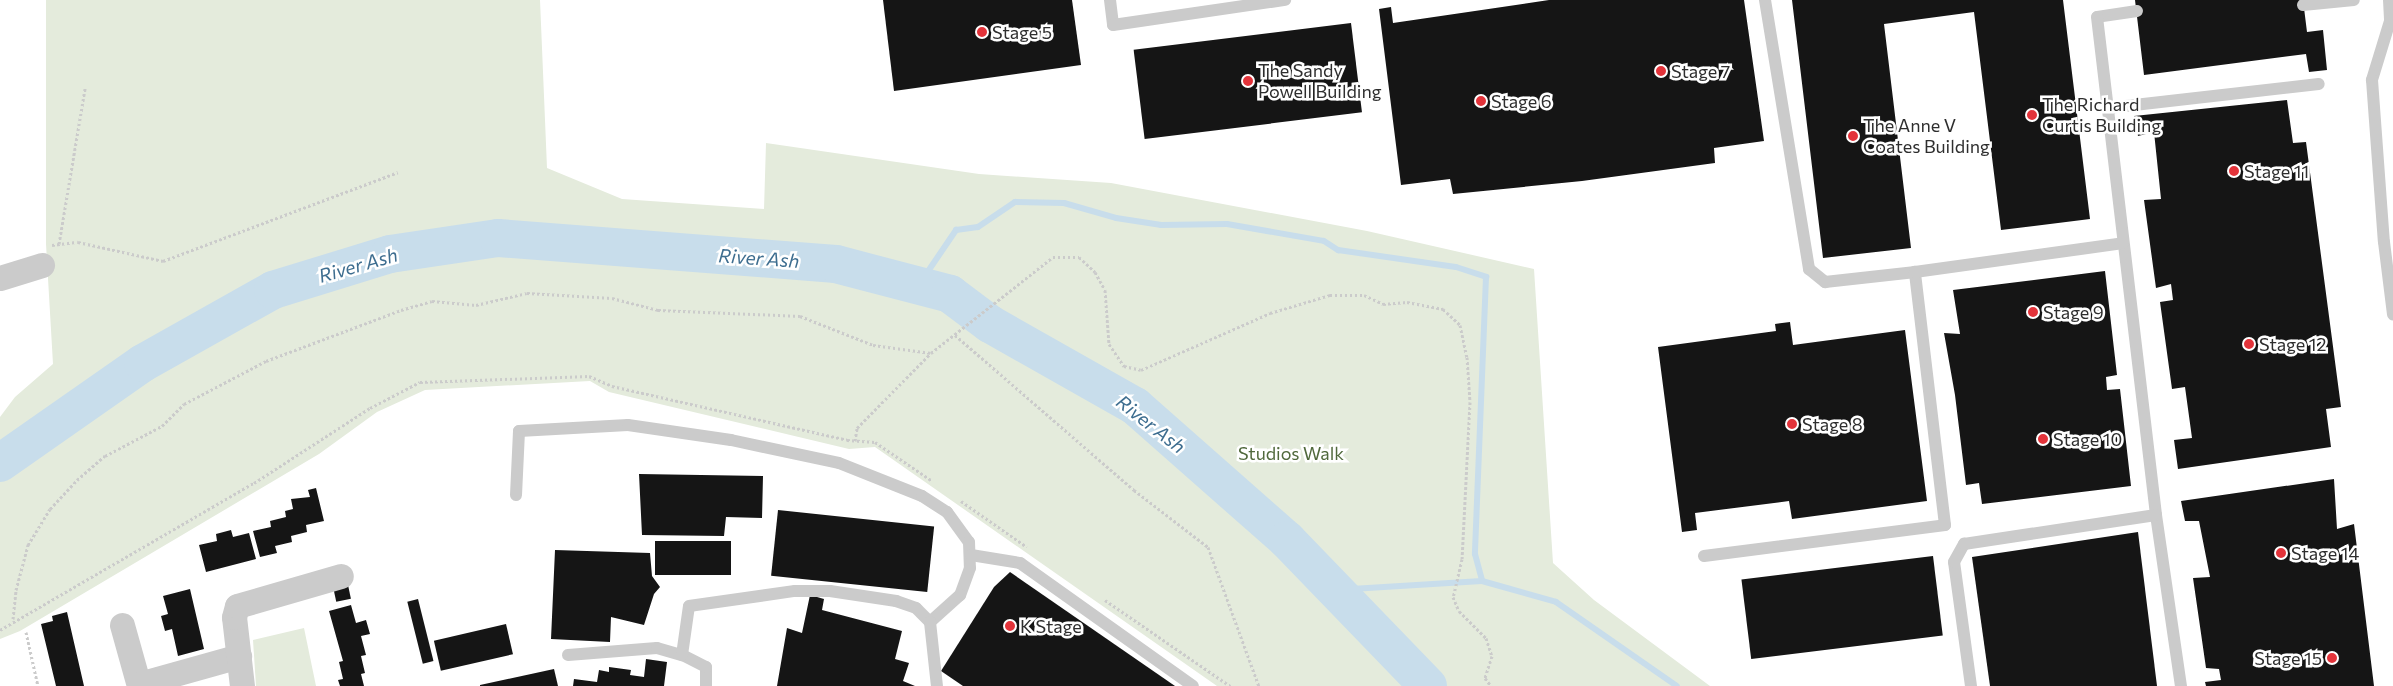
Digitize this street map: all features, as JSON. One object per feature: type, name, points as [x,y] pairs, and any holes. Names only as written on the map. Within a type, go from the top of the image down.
[{"type":"street","points":[[0,278],[42,265]]},
{"type":"street","points":[[242,686],[234,617],[237,606],[341,576]]},
{"type":"street","points":[[122,625],[139,685],[239,656]]},
{"type":"lane","points":[[1110,0],[1113,25],[1285,0]]},
{"type":"lane","points":[[1765,0],[1809,269],[1825,282],[1915,272],[2123,243]]},
{"type":"lane","points":[[2303,5],[2354,0]]},
{"type":"lane","points":[[2389,0],[2390,21],[2372,80],[2384,242],[2393,314]]},
{"type":"lane","points":[[2137,11],[2097,17],[2156,515],[2182,686]]},
{"type":"lane","points":[[2108,108],[2320,84]]},
{"type":"lane","points":[[1704,556],[1945,525],[1915,272]]},
{"type":"lane","points":[[516,495],[519,431],[628,425],[674,430],[839,463],[922,496],[947,512],[969,542],[970,568],[960,595],[930,622]]},
{"type":"lane","points":[[1971,686],[1954,562],[1964,544],[2156,515]]},
{"type":"lane","points":[[971,555],[1020,563],[1193,686]]},
{"type":"lane","points":[[682,655],[688,606],[767,594],[830,591],[896,601],[916,608],[930,622],[936,686]]},
{"type":"lane","points":[[568,655],[656,648],[682,655],[706,667],[706,686]]},
{"type":"path","points":[[59,244],[85,88]]},
{"type":"path","points":[[42,265],[42,250],[59,244],[78,242],[162,261],[398,172]]},
{"type":"path","points":[[855,441],[857,428],[931,354],[966,328],[985,309],[1053,257],[1078,258],[1095,272],[1105,290],[1109,344],[1124,366],[1141,370],[1270,313],[1330,295],[1364,295],[1383,304],[1408,302],[1443,309],[1460,325],[1467,357],[1470,402],[1460,568],[1454,597],[1459,611],[1486,638],[1492,656],[1485,678],[1491,686]]},
{"type":"path","points":[[13,620],[16,590],[28,545],[50,509],[77,480],[105,456],[162,426],[184,404],[266,361],[400,310],[432,301],[476,305],[527,292],[612,298],[658,310],[800,316],[873,345],[931,354]]},
{"type":"path","points":[[955,335],[1134,490],[1208,547],[1258,686]]},
{"type":"path","points":[[0,630],[13,620],[254,483],[370,408],[420,382],[590,376],[612,386],[855,441],[875,442],[940,486]]},
{"type":"path","points":[[956,498],[1029,548]]},
{"type":"path","points":[[1102,598],[1230,686]]},
{"type":"path","points":[[26,632],[38,686]]},
{"type":"green space","name":"Studios Walk","points":[[46,0],[540,0],[547,168],[622,199],[764,209],[766,143],[979,174],[1111,183],[1367,231],[1534,269],[1553,563],[1594,600],[1710,686],[1217,686],[875,447],[849,449],[609,392],[590,381],[425,390],[377,412],[319,454],[20,631],[0,639],[0,417],[15,397],[53,364],[46,244]]},
{"type":"green space","points":[[304,628],[316,686],[256,686],[253,640]]},
{"type":"building","name":"Stage 5","points":[[883,0],[1072,0],[1081,65],[894,91]]},
{"type":"building","points":[[1549,0],[1744,0],[1764,141],[1714,148],[1715,163],[1582,181],[1453,194],[1450,179],[1401,185],[1379,9],[1391,7],[1393,23]]},
{"type":"building","points":[[1792,0],[2063,0],[2090,219],[2001,230],[1974,12],[1884,24],[1911,248],[1823,258]]},
{"type":"building","points":[[2135,0],[2303,0],[2307,32],[2323,30],[2327,70],[2309,72],[2306,54],[2144,75]]},
{"type":"building","name":"The Sandy Powell Building","points":[[1351,23],[1362,112],[1145,139],[1134,50]]},
{"type":"building","points":[[2287,100],[2293,143],[2306,142],[2341,407],[2326,409],[2331,447],[2178,469],[2174,440],[2192,438],[2185,387],[2172,389],[2160,302],[2173,300],[2171,284],[2156,288],[2144,200],[2161,199],[2154,132],[2138,136],[2134,116]]},
{"type":"building","points":[[2105,271],[2117,375],[2106,377],[2107,390],[2120,389],[2131,486],[1982,504],[1979,483],[1966,485],[1955,395],[1944,333],[1960,334],[1953,290]]},
{"type":"building","name":"Stage 8","points":[[1790,322],[1793,345],[1905,330],[1927,501],[1792,519],[1789,501],[1695,513],[1697,530],[1682,532],[1658,347],[1776,331],[1775,324]]},
{"type":"building","points":[[639,474],[763,476],[762,518],[726,517],[724,536],[642,535]]},
{"type":"building","name":"Stage 14","points":[[2334,479],[2337,529],[2354,524],[2374,686],[2206,686],[2205,682],[2221,680],[2219,669],[2206,668],[2193,578],[2210,577],[2199,521],[2185,521],[2181,501]]},
{"type":"building","points":[[316,488],[324,521],[306,525],[307,532],[291,536],[292,542],[275,546],[277,553],[260,557],[253,531],[271,527],[270,521],[286,517],[285,511],[293,509],[291,499],[310,497],[308,490]]},
{"type":"building","points":[[778,510],[934,526],[927,592],[771,576]]},
{"type":"building","points":[[231,530],[233,537],[249,533],[256,559],[206,572],[199,545],[217,541],[216,534]]},
{"type":"building","points":[[2138,532],[2157,686],[1990,686],[1972,557]]},
{"type":"building","points":[[655,541],[731,541],[731,575],[655,575]]},
{"type":"building","points":[[555,550],[650,553],[652,576],[660,587],[654,594],[644,625],[611,617],[610,642],[551,639]]},
{"type":"building","points":[[1933,556],[1943,635],[1751,659],[1741,580]]},
{"type":"building","name":"K Stage","points":[[1010,572],[1175,686],[963,686],[941,671],[994,587]]},
{"type":"building","points":[[348,585],[351,599],[336,602],[333,588]]},
{"type":"building","points":[[190,589],[204,649],[178,656],[172,629],[165,631],[161,616],[168,614],[163,596]]},
{"type":"building","points":[[810,595],[824,599],[822,610],[902,631],[895,659],[909,663],[903,681],[915,686],[777,686],[787,628],[802,633]]},
{"type":"building","points":[[418,599],[433,661],[423,664],[407,602]]},
{"type":"building","points":[[351,605],[356,623],[366,620],[370,634],[361,636],[366,655],[361,656],[365,673],[361,674],[364,686],[340,686],[338,680],[343,679],[339,662],[343,661],[329,611]]},
{"type":"building","points":[[67,612],[84,686],[56,686],[41,624],[53,621],[52,616]]},
{"type":"building","points":[[506,624],[513,654],[441,671],[434,641]]},
{"type":"building","points":[[646,659],[667,662],[664,686],[573,686],[574,679],[597,682],[599,670],[609,672],[609,667],[631,670],[630,675],[644,677]]},
{"type":"building","points":[[554,669],[558,686],[480,686],[480,685]]},
{"type":"waterway","points":[[918,286],[956,230],[978,227],[1015,202],[1064,203],[1116,218],[1161,225],[1227,224],[1324,241],[1338,250],[1456,267],[1486,277],[1475,554],[1482,581]]},
{"type":"waterway","name":"River Ash","points":[[0,463],[143,363],[273,290],[390,254],[498,238],[836,264],[950,294],[990,324],[1135,406],[1287,540],[1428,686]]},
{"type":"waterway","points":[[1335,590],[1482,581],[1556,602],[1677,686]]},
{"type":"place","name":"Stage 5","points":[[982,32]]},
{"type":"place","name":"Stage 7","points":[[1661,71]]},
{"type":"place","name":"The Sandy Powell Building","points":[[1248,81]]},
{"type":"place","name":"Stage 6","points":[[1481,101]]},
{"type":"place","name":"The Richard Curtis Building","points":[[2032,115]]},
{"type":"place","name":"The Anne V Coates Building","points":[[1853,136]]},
{"type":"place","name":"Stage 11","points":[[2234,171]]},
{"type":"place","name":"Stage 9","points":[[2033,312]]},
{"type":"place","name":"Stage 12","points":[[2249,344]]},
{"type":"place","name":"Stage 8","points":[[1792,424]]},
{"type":"place","name":"Stage 10","points":[[2043,439]]},
{"type":"place","name":"Stage 14","points":[[2281,553]]},
{"type":"place","name":"K Stage","points":[[1010,626]]},
{"type":"place","name":"Stage 15","points":[[2332,658]]}]
